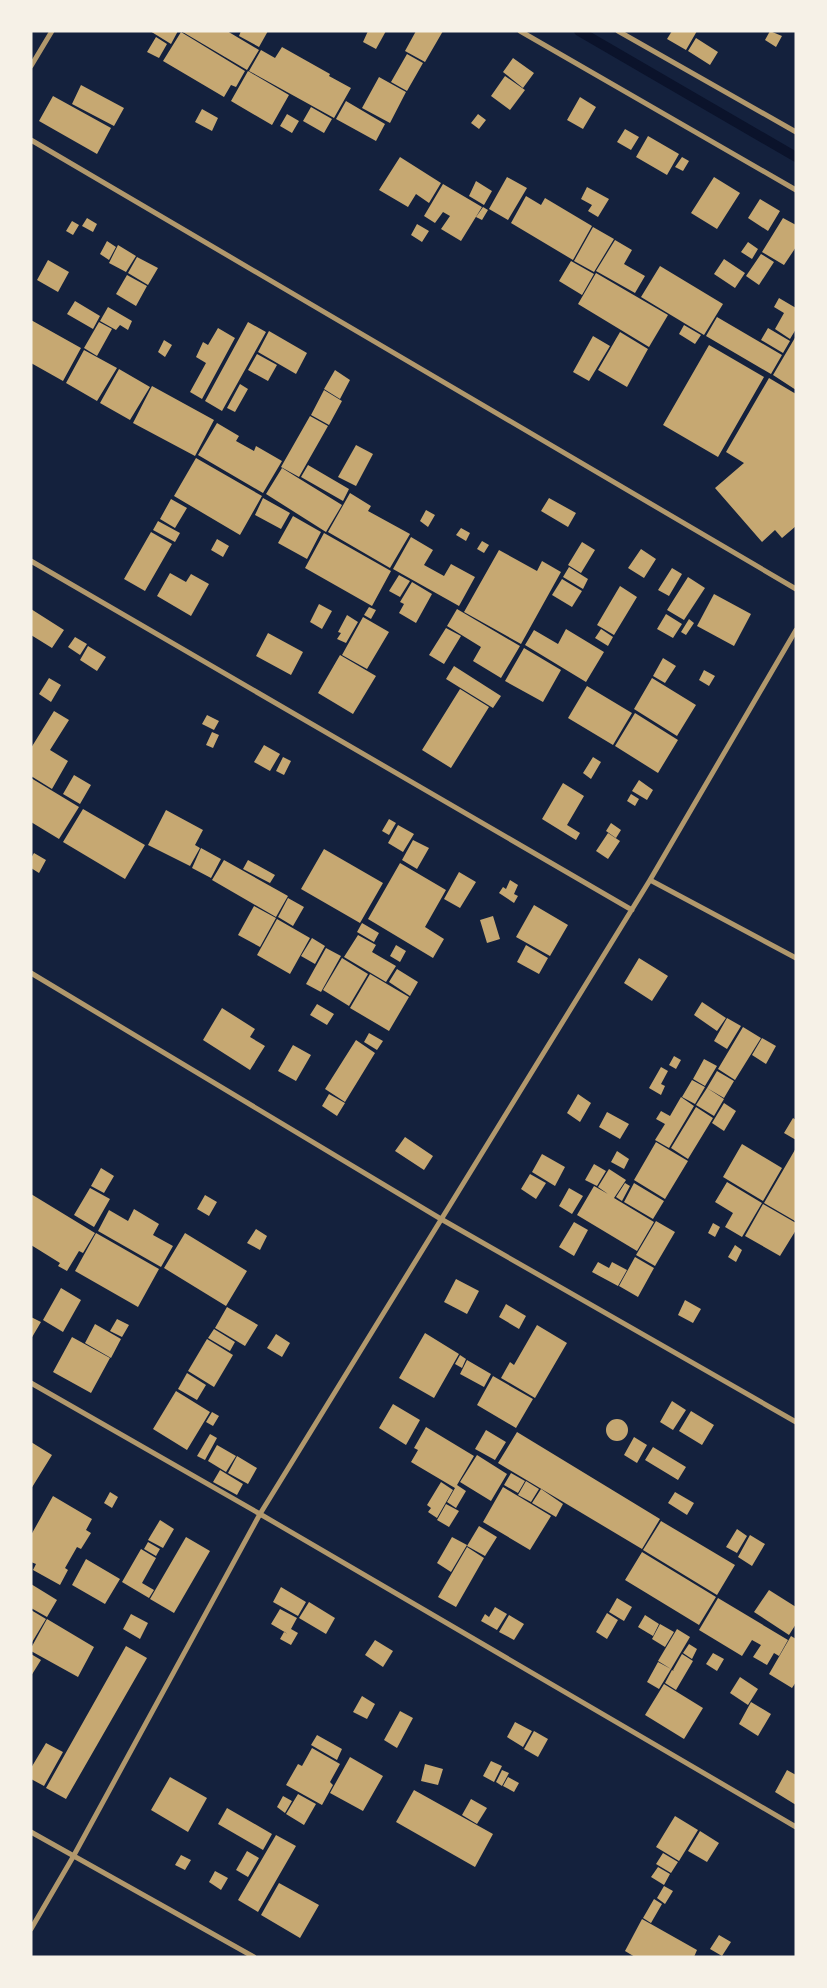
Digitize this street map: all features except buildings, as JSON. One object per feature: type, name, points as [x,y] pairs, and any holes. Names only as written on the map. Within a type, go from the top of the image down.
[{"type":"street","points":[[31,66],[52,31]]},
{"type":"street","points":[[520,31],[796,190]]},
{"type":"street","points":[[618,31],[796,132]]},
{"type":"street","points":[[31,140],[796,588]]},
{"type":"street","points":[[31,561],[632,910]]},
{"type":"street","points":[[31,1929],[73,1857],[260,1514],[632,910],[796,630]]},
{"type":"street","points":[[650,880],[796,958]]},
{"type":"street","points":[[31,974],[441,1219],[796,1422]]},
{"type":"street","points":[[31,1383],[260,1514],[796,1827]]},
{"type":"street","points":[[31,1832],[254,1957]]},
{"type":"waterway","points":[[579,31],[796,157]]}]
